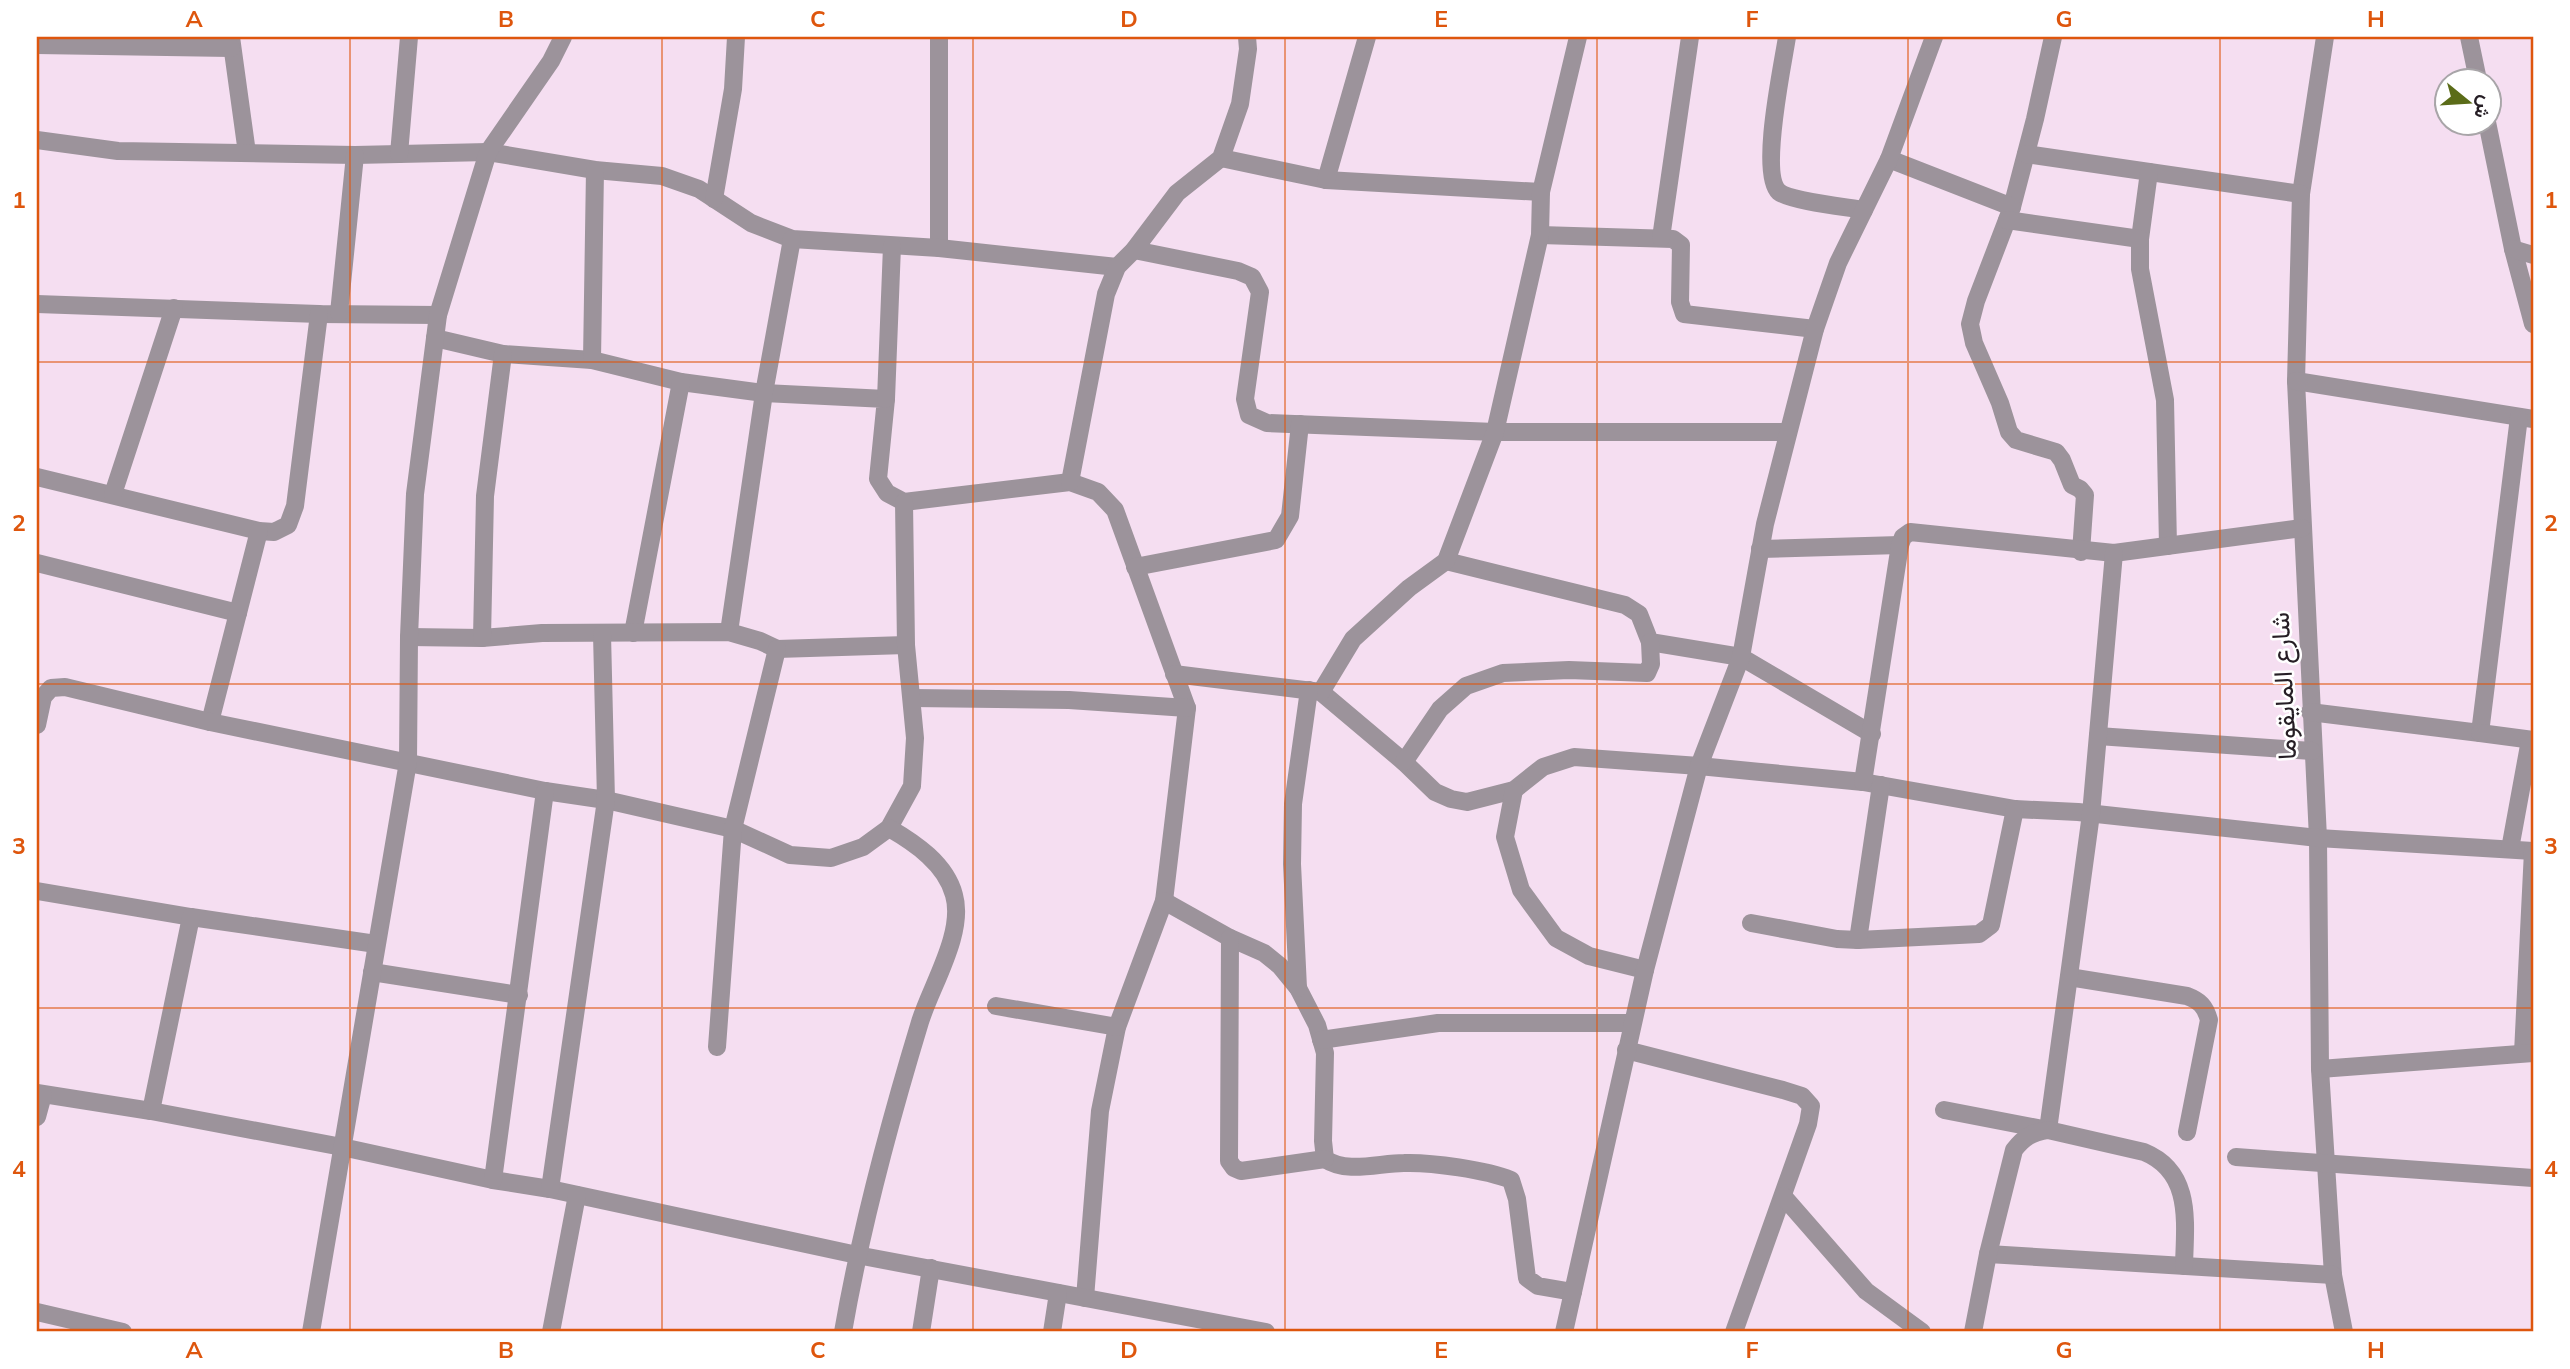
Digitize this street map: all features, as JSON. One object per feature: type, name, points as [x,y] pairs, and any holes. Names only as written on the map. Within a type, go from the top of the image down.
[{"type":"street","points":[[399,154],[409,37]]},
{"type":"street","points":[[311,1332],[408,762],[409,636],[415,494],[438,315],[488,152],[551,61],[562,37]]},
{"type":"street","points":[[715,199],[733,89],[736,37]]},
{"type":"street","points":[[939,37],[939,248]]},
{"type":"street","points":[[1070,482],[1106,294],[1116,267],[1133,250],[1177,193],[1220,158],[1240,104],[1248,49],[1247,37]]},
{"type":"street","points":[[1326,180],[1367,37]]},
{"type":"street","points":[[1298,988],[1292,864],[1293,804],[1315,691],[1353,639],[1409,588],[1446,561],[1495,432],[1540,235],[1541,192],[1578,37]]},
{"type":"street","points":[[1661,238],[1690,37]]},
{"type":"street","points":[[1787,37],[1772,129],[1772,180],[1779,192],[1791,198],[1864,210]]},
{"type":"street","points":[[1564,1332],[1632,1023],[1699,766],[1741,657],[1760,549],[1815,329],[1838,263],[1889,159],[1934,37]]},
{"type":"street","points":[[2053,37],[2026,154],[2009,213],[1970,324],[1974,343],[2000,403],[2009,432],[2016,440],[2056,452],[2063,460],[2072,485],[2085,495],[2081,552]]},
{"type":"street","name":"شارع المايقوما","points":[[2325,37],[2301,194],[2296,381],[2318,838],[2320,1069],[2333,1275],[2344,1332]]},
{"type":"street","points":[[2469,37],[2475,66]]},
{"type":"street","points":[[37,45],[231,42],[247,153]]},
{"type":"street","points":[[2490,136],[2513,249],[2533,324]]},
{"type":"street","points":[[37,140],[118,151],[355,155],[488,152],[595,170],[662,176],[699,189],[751,223],[792,239],[939,248],[1116,267]]},
{"type":"street","points":[[2026,154],[2301,194]]},
{"type":"street","points":[[339,313],[355,155]]},
{"type":"street","points":[[1220,158],[1326,180],[1541,192]]},
{"type":"street","points":[[1889,159],[2009,213],[2140,239]]},
{"type":"street","points":[[592,360],[595,170]]},
{"type":"street","points":[[2149,172],[2140,239],[2140,269],[2165,400],[2168,546]]},
{"type":"street","points":[[1540,235],[1673,239],[1681,245],[1680,302],[1684,314],[1815,329]]},
{"type":"street","points":[[729,632],[764,393],[792,239]]},
{"type":"street","points":[[892,246],[886,399],[878,479],[887,493],[904,502],[1070,482],[1098,492],[1115,510],[1187,708],[1164,901],[1117,1027],[1100,1111],[1085,1298]]},
{"type":"street","points":[[2513,249],[2533,255]]},
{"type":"street","points":[[1133,250],[1238,271],[1252,277],[1260,292],[1245,399],[1249,415],[1267,423],[1495,432],[1788,432]]},
{"type":"street","points":[[37,303],[318,314],[438,315]]},
{"type":"street","points":[[113,494],[174,308]]},
{"type":"street","points":[[37,477],[259,531],[274,532],[288,525],[295,506],[318,314]]},
{"type":"street","points":[[435,338],[503,354],[592,360],[681,382],[764,393],[886,399]]},
{"type":"street","points":[[482,638],[485,496],[503,354]]},
{"type":"street","points":[[2296,381],[2526,418],[2480,733]]},
{"type":"street","points":[[633,633],[681,382]]},
{"type":"street","points":[[1135,567],[1276,540],[1290,516],[1300,424]]},
{"type":"street","points":[[37,725],[43,697],[51,688],[65,687],[210,722],[545,791],[606,800],[733,829],[790,855],[831,858],[863,848],[889,828],[912,786],[915,738],[906,645],[904,502]]},
{"type":"street","points":[[1863,782],[1900,545],[1903,537],[1910,532],[2114,554],[2302,528]]},
{"type":"street","points":[[210,722],[259,531]]},
{"type":"street","points":[[1760,549],[1900,545]]},
{"type":"street","points":[[2048,1130],[2091,814],[2114,554]]},
{"type":"street","points":[[1404,762],[1440,709],[1466,685],[1503,673],[1569,670],[1647,673],[1651,664],[1650,642],[1639,614],[1625,605],[1446,561]]},
{"type":"street","points":[[37,563],[238,612]]},
{"type":"street","points":[[409,636],[482,638],[542,633],[729,632],[760,640],[777,649],[906,645]]},
{"type":"street","points":[[550,1189],[606,800],[602,634]]},
{"type":"street","points":[[1650,642],[1741,657],[1872,734]]},
{"type":"street","points":[[717,1047],[733,829],[777,649]]},
{"type":"street","points":[[1174,674],[1315,691],[1404,762],[1435,792],[1467,802],[1514,790],[1543,766],[1574,757],[1863,782],[2015,809],[2091,814],[2318,838],[2533,851],[2528,1053],[2320,1069]]},
{"type":"street","points":[[912,698],[1069,700],[1187,708]]},
{"type":"street","points":[[2310,712],[2532,740],[2510,849]]},
{"type":"street","points":[[2098,736],[2312,751]]},
{"type":"street","points":[[1858,940],[1881,785]]},
{"type":"street","points":[[1514,790],[1504,837],[1521,890],[1556,938],[1589,956],[1646,970]]},
{"type":"street","points":[[493,1180],[545,791]]},
{"type":"street","points":[[1751,923],[1837,939],[1979,934],[1990,925],[2015,809]]},
{"type":"street","points":[[843,1332],[857,1255],[921,1020],[951,943],[955,916],[955,896],[946,876],[911,841],[889,828]]},
{"type":"street","points":[[37,891],[376,944]]},
{"type":"street","points":[[1164,901],[1230,938],[1264,953],[1280,966],[1298,988],[1317,1025],[1325,1053],[1325,1159]]},
{"type":"street","points":[[151,1111],[191,917]]},
{"type":"street","points":[[1230,938],[1229,1161],[1234,1168],[1241,1171],[1325,1159],[1337,1167],[1407,1162],[1494,1173],[1511,1180],[1517,1199],[1527,1278],[1538,1286],[1573,1292]]},
{"type":"street","points":[[372,972],[519,995]]},
{"type":"street","points":[[2069,977],[2187,996],[2206,1007],[2209,1020],[2187,1132]]},
{"type":"street","points":[[996,1006],[1117,1027]]},
{"type":"street","points":[[1321,1040],[1438,1023],[1632,1023]]},
{"type":"street","points":[[1626,1050],[1802,1096],[1811,1106],[1808,1124],[1734,1332]]},
{"type":"street","points":[[37,1117],[40,1094],[151,1111],[342,1147],[493,1180],[550,1189],[857,1255],[1266,1332]]},
{"type":"street","points":[[1944,1110],[2048,1130],[2157,1158],[2170,1170],[2181,1189],[2184,1208],[2184,1266]]},
{"type":"street","points":[[1973,1332],[2014,1150],[2023,1138],[2048,1130]]},
{"type":"street","points":[[2236,1157],[2533,1178]]},
{"type":"street","points":[[551,1332],[577,1195]]},
{"type":"street","points":[[1783,1196],[1866,1291],[1922,1332]]},
{"type":"street","points":[[1989,1254],[2333,1275]]},
{"type":"street","points":[[921,1332],[931,1268]]},
{"type":"street","points":[[1052,1332],[1058,1293]]},
{"type":"street","points":[[37,1312],[123,1332]]}]
